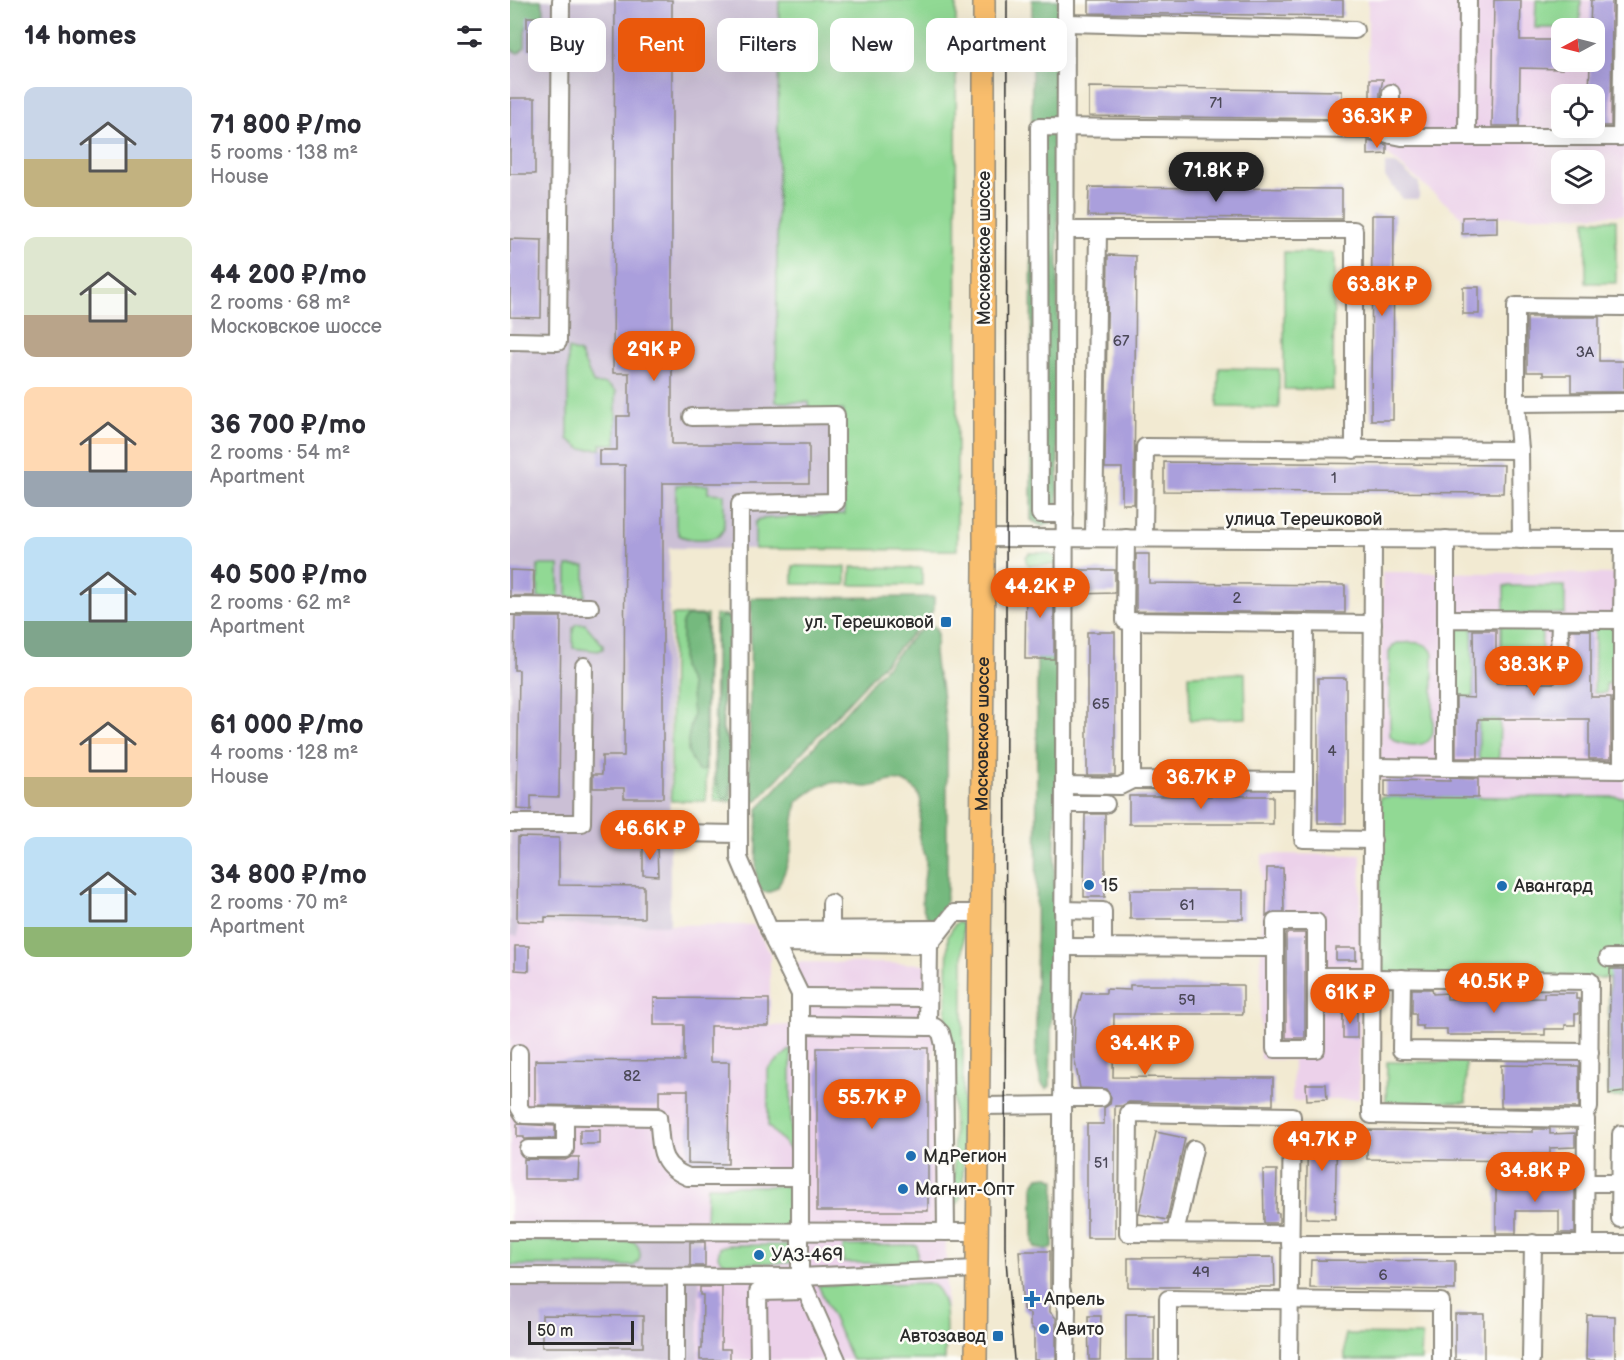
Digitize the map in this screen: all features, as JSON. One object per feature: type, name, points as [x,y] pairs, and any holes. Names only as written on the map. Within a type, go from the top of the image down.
[{"type":"main road","name":"Московское шоссе","points":[[976,1360],[984,538],[984,0]]},
{"type":"street","points":[[510,341],[558,342],[561,0]]},
{"type":"street","points":[[1066,0],[1066,18]]},
{"type":"street","points":[[1467,137],[1468,0]]},
{"type":"street","points":[[1065,514],[1040,514],[1039,128],[1354,130],[1402,137],[1623,137],[1623,0]]},
{"type":"street","points":[[1067,23],[1355,30]]},
{"type":"street","points":[[1066,72],[1061,1288],[1067,1310],[1066,1360]]},
{"type":"street","points":[[1391,93],[1391,135]]},
{"type":"street","points":[[1065,230],[1354,230],[1354,450]]},
{"type":"street","points":[[1094,538],[1098,230]]},
{"type":"street","points":[[1521,540],[1520,450],[1516,403],[1516,306],[1624,307]]},
{"type":"street","points":[[1516,403],[1624,402]]},
{"type":"street","points":[[692,417],[837,416],[836,502],[740,504],[739,834],[739,858],[800,997],[800,1233],[803,1284],[837,1360]]},
{"type":"street","points":[[1144,538],[1145,447],[1520,450]]},
{"type":"street","name":"улица Терешковой","points":[[984,538],[1623,540]]},
{"type":"street","points":[[1126,538],[1125,621],[1373,624]]},
{"type":"street","points":[[1373,539],[1371,1116],[1586,1119],[1585,1244]]},
{"type":"street","points":[[1446,539],[1446,768]]},
{"type":"street","points":[[1373,767],[1623,770],[1623,540]]},
{"type":"street","points":[[510,606],[590,607]]},
{"type":"street","points":[[1446,620],[1622,620]]},
{"type":"street","points":[[1559,657],[1560,620]]},
{"type":"street","points":[[1132,621],[1132,780]]},
{"type":"street","points":[[1305,623],[1303,839],[1373,840]]},
{"type":"street","points":[[510,823],[582,824],[584,666]]},
{"type":"street","points":[[1064,785],[1120,786],[1132,780],[1304,782]]},
{"type":"street","points":[[1064,804],[1106,804]]},
{"type":"street","points":[[675,833],[739,834]]},
{"type":"street","points":[[831,903],[831,930]]},
{"type":"street","points":[[1064,910],[1103,911],[1103,940]]},
{"type":"street","points":[[928,1027],[929,945],[954,913],[981,913]]},
{"type":"street","points":[[1275,922],[1316,922],[1316,1049],[1275,1049],[1275,948],[1275,922]]},
{"type":"street","points":[[772,937],[831,930],[941,929]]},
{"type":"street","points":[[772,937],[929,945]]},
{"type":"street","points":[[1063,947],[1275,948]]},
{"type":"street","points":[[1398,974],[1401,1050],[1590,1052]]},
{"type":"street","points":[[1316,976],[1398,974],[1590,981],[1589,1108]]},
{"type":"street","points":[[800,997],[928,998]]},
{"type":"street","points":[[800,1025],[935,1027],[941,1033],[944,1045],[946,1232]]},
{"type":"street","points":[[519,1053],[519,1107],[524,1115],[658,1117],[663,1159],[675,1172],[688,1177],[800,1177]]},
{"type":"street","points":[[979,1106],[1101,1098]]},
{"type":"street","points":[[1289,1360],[1290,1239],[1292,1116],[1129,1113],[1128,1233],[1290,1239],[1624,1244]]},
{"type":"street","points":[[528,1149],[565,1149],[566,1116]]},
{"type":"street","points":[[1620,1219],[1621,1134]]},
{"type":"street","points":[[1175,1233],[1194,1149]]},
{"type":"street","points":[[1586,1183],[1620,1183]]},
{"type":"street","points":[[510,1231],[978,1232]]},
{"type":"street","points":[[1532,1360],[1533,1243]]},
{"type":"street","points":[[759,1360],[758,1292],[803,1284],[977,1269]]},
{"type":"street","points":[[510,1276],[676,1277],[803,1284]]},
{"type":"street","points":[[676,1277],[676,1360]]},
{"type":"street","points":[[1168,1360],[1168,1299],[1441,1302],[1441,1360]]},
{"type":"shaded area","points":[[510,0],[779,0],[779,18],[717,18],[717,72],[778,72],[776,402],[809,402],[809,411],[843,410],[844,514],[759,519],[755,523],[755,549],[669,548],[670,925],[518,924],[518,936],[510,935]]},
{"type":"shaded area","points":[[1368,0],[1624,0],[1624,215],[1462,217],[1387,154],[1368,155]]},
{"type":"shaded area","points":[[1385,164],[1396,164],[1419,183],[1419,199],[1403,199],[1385,177]]},
{"type":"shaded area","points":[[1382,572],[1624,574],[1624,797],[1385,797],[1385,780],[1380,780]]},
{"type":"shaded area","points":[[1262,854],[1361,855],[1359,1099],[1292,1101],[1293,1060],[1260,1059]]},
{"type":"shaded area","points":[[518,924],[754,925],[770,953],[770,1026],[792,1025],[794,962],[942,964],[941,1033],[934,1045],[934,1217],[946,1232],[946,1360],[698,1360],[699,1224],[510,1223],[510,935],[518,935]]},
{"type":"shaded area","points":[[510,1223],[700,1224],[698,1360],[510,1360]]},
{"type":"green space","points":[[510,0],[541,0],[543,15],[537,18],[528,18],[525,47],[518,53],[510,49]]},
{"type":"green space","points":[[779,0],[956,0],[956,18],[926,18],[926,72],[956,72],[957,550],[755,549],[755,523],[759,519],[844,514],[843,410],[809,411],[809,402],[776,402],[778,72],[818,72],[818,18],[779,18]]},
{"type":"green space","points":[[1032,0],[1058,0],[1058,18],[1032,18]]},
{"type":"green space","points":[[1536,0],[1581,0],[1580,18],[1551,18],[1551,28],[1535,28]]},
{"type":"green space","points":[[1032,72],[1058,72],[1058,518],[1043,527],[1031,520]]},
{"type":"green space","points":[[1586,220],[1616,220],[1616,283],[1586,283]]},
{"type":"green space","points":[[1284,252],[1334,253],[1333,390],[1284,389]]},
{"type":"green space","points":[[568,349],[580,353],[594,384],[606,384],[616,391],[616,444],[601,444],[601,449],[582,449],[568,439]]},
{"type":"green space","points":[[1219,368],[1279,369],[1279,408],[1218,407]]},
{"type":"green space","points":[[676,485],[708,485],[708,493],[724,494],[724,529],[719,536],[699,539],[679,535],[676,526]]},
{"type":"green space","points":[[1029,553],[1051,555],[1059,565],[1029,565],[1026,557]]},
{"type":"green space","points":[[538,565],[559,565],[559,598],[538,598]]},
{"type":"green space","points":[[567,566],[585,566],[585,597],[567,597]]},
{"type":"green space","points":[[793,566],[846,567],[846,585],[793,584]]},
{"type":"green space","points":[[851,567],[922,568],[922,585],[850,585]]},
{"type":"green space","points":[[1504,586],[1565,586],[1565,614],[1504,614]]},
{"type":"green space","points":[[934,597],[934,610],[757,801],[749,801],[751,598]]},
{"type":"green space","points":[[672,615],[707,615],[706,801],[671,801]]},
{"type":"green space","points":[[715,615],[726,615],[731,618],[733,665],[723,683],[723,729],[732,750],[732,801],[714,801]]},
{"type":"green space","points":[[687,616],[704,616],[706,621],[705,769],[702,771],[698,771],[688,752],[693,715],[690,683],[682,667],[682,623]]},
{"type":"green space","points":[[724,616],[732,620],[732,662],[722,684],[722,730],[731,749],[730,795],[727,799],[721,797],[716,780],[716,625],[719,618]]},
{"type":"green space","points":[[1501,623],[1557,624],[1557,630],[1542,630],[1541,681],[1501,680]]},
{"type":"green space","points":[[576,624],[585,624],[603,645],[603,649],[598,651],[573,648],[573,628]]},
{"type":"green space","points":[[1475,625],[1475,629],[1472,629],[1473,697],[1450,697],[1452,627]]},
{"type":"green space","points":[[928,626],[934,626],[937,632],[934,653],[936,670],[941,683],[947,736],[947,889],[943,912],[933,923],[924,910],[922,893],[926,859],[919,837],[920,798],[912,787],[899,781],[865,787],[838,782],[825,784],[797,802],[792,849],[785,871],[778,887],[770,892],[762,892],[757,882],[756,868],[758,809],[916,633]]},
{"type":"green space","points":[[1595,626],[1611,626],[1618,629],[1620,684],[1606,684],[1606,693],[1594,693]]},
{"type":"green space","points":[[1397,643],[1422,644],[1433,653],[1433,732],[1432,737],[1424,743],[1414,745],[1397,742],[1390,736],[1389,652]]},
{"type":"green space","points":[[1052,648],[1058,654],[1059,662],[1050,1086],[1046,1089],[1041,1083],[1036,1056],[1037,656]]},
{"type":"green space","points":[[1245,673],[1246,718],[1190,720],[1189,675]]},
{"type":"green space","points":[[1479,720],[1500,720],[1499,756],[1496,763],[1479,765]]},
{"type":"green space","name":"Авангард","points":[[1380,797],[1624,797],[1624,1097],[1608,1097],[1609,978],[1379,975]]},
{"type":"green space","points":[[959,922],[963,925],[963,1189],[959,1202],[954,1206],[953,1040],[946,1031],[948,936],[955,924]]},
{"type":"green space","points":[[791,1049],[791,1150],[768,1126],[768,1069]]},
{"type":"green space","points":[[1387,1062],[1466,1062],[1466,1102],[1386,1102]]},
{"type":"green space","points":[[1047,1176],[1055,1180],[1053,1248],[1046,1250],[1035,1248],[1033,1242],[1033,1186],[1039,1177]]},
{"type":"green space","points":[[707,1186],[791,1186],[791,1227],[706,1227]]},
{"type":"green space","points":[[510,1241],[633,1241],[638,1247],[640,1258],[633,1266],[510,1265]]},
{"type":"green space","points":[[789,1245],[794,1247],[795,1261],[789,1263],[724,1263],[718,1256],[720,1247]]},
{"type":"green space","points":[[917,1245],[917,1263],[843,1263],[843,1246]]},
{"type":"green space","points":[[928,1283],[936,1287],[944,1305],[945,1360],[852,1360],[818,1285]]},
{"type":"green space","points":[[1345,1334],[1422,1335],[1421,1360],[1345,1360]]},
{"type":"building","points":[[615,0],[672,0],[672,18],[618,18],[618,72],[672,72],[672,444],[809,444],[809,483],[663,483],[663,798],[624,798],[624,788],[593,788],[593,774],[602,774],[602,756],[624,756],[625,465],[599,465],[599,450],[617,450],[617,416],[629,416],[629,373],[613,373]]},
{"type":"building","points":[[1089,0],[1343,0],[1343,16],[1089,13]]},
{"type":"building","points":[[1494,0],[1521,0],[1520,40],[1551,40],[1551,69],[1520,68],[1519,126],[1492,126]]},
{"type":"building","points":[[1591,0],[1612,0],[1611,126],[1605,126],[1605,84],[1589,84],[1590,72],[1605,72],[1605,18],[1590,18]]},
{"type":"building","points":[[527,17],[543,17],[528,18],[527,50]]},
{"type":"building","points":[[1370,79],[1383,79],[1380,93],[1380,122],[1370,120]]},
{"type":"building","points":[[1089,87],[1342,91],[1342,119],[1089,116]]},
{"type":"building","points":[[510,98],[535,98],[535,174],[510,174]]},
{"type":"building","points":[[1368,141],[1387,145],[1387,154],[1368,155]]},
{"type":"building","points":[[1089,187],[1342,189],[1342,219],[1088,216]]},
{"type":"building","points":[[1372,215],[1394,215],[1393,420],[1371,420]]},
{"type":"building","points":[[1497,216],[1497,233],[1462,234],[1462,217]]},
{"type":"building","points":[[510,239],[542,240],[541,318],[510,317]]},
{"type":"building","points":[[1108,255],[1136,256],[1134,504],[1122,504],[1122,468],[1105,468]]},
{"type":"building","points":[[1463,287],[1479,287],[1479,314],[1463,314]]},
{"type":"building","points":[[1527,317],[1599,317],[1599,361],[1624,361],[1624,392],[1571,392],[1571,375],[1543,375],[1543,372],[1527,372]]},
{"type":"building","points":[[1164,462],[1504,465],[1503,493],[1164,491]]},
{"type":"building","points":[[1136,554],[1149,554],[1149,583],[1345,585],[1345,613],[1136,611]]},
{"type":"building","points":[[510,570],[534,571],[534,596],[510,596]]},
{"type":"building","points":[[1115,570],[1115,593],[1075,594],[1075,571]]},
{"type":"building","points":[[1043,571],[1054,571],[1054,659],[1025,659],[1026,582],[1043,583]]},
{"type":"building","points":[[515,617],[561,617],[559,797],[531,796],[531,810],[517,809],[519,670],[514,670]]},
{"type":"building","points":[[1473,630],[1496,630],[1496,683],[1555,683],[1554,666],[1564,666],[1569,658],[1570,630],[1591,630],[1591,697],[1611,697],[1611,759],[1589,759],[1589,719],[1478,719],[1478,758],[1456,758],[1456,697],[1474,698]]},
{"type":"building","points":[[1087,632],[1115,632],[1115,775],[1087,775]]},
{"type":"building","points":[[1318,678],[1346,678],[1346,823],[1318,823]]},
{"type":"building","points":[[1450,778],[1478,779],[1478,798],[1385,797],[1385,780],[1450,781]]},
{"type":"building","points":[[1129,796],[1273,796],[1273,824],[1129,824]]},
{"type":"building","points":[[1085,814],[1105,814],[1105,897],[1084,897]]},
{"type":"building","points":[[518,837],[559,838],[559,885],[644,886],[644,918],[545,917],[545,922],[517,921]]},
{"type":"building","points":[[643,846],[657,846],[658,876],[643,875]]},
{"type":"building","points":[[1267,868],[1283,868],[1284,912],[1274,912],[1266,916]]},
{"type":"building","points":[[1130,890],[1243,890],[1243,919],[1130,919]]},
{"type":"building","points":[[1286,933],[1305,933],[1305,1038],[1286,1038]]},
{"type":"building","points":[[515,946],[529,946],[529,971],[515,970]]},
{"type":"building","points":[[1336,948],[1356,948],[1356,960],[1336,960]]},
{"type":"building","points":[[1610,969],[1624,969],[1624,1092],[1609,1094]]},
{"type":"building","points":[[1130,985],[1243,985],[1243,1014],[1114,1014],[1113,1077],[1273,1078],[1273,1105],[1129,1102],[1122,1106],[1115,1106],[1115,1238],[1087,1238],[1087,1124],[1104,1124],[1104,1108],[1110,1104],[1111,1097],[1106,1089],[1080,1088],[1074,1057],[1075,1018],[1082,993],[1106,993],[1106,989],[1130,990]]},
{"type":"building","points":[[1412,989],[1432,989],[1433,994],[1447,993],[1447,999],[1544,998],[1544,993],[1576,993],[1576,999],[1579,999],[1579,1014],[1575,1014],[1575,1025],[1565,1025],[1565,1029],[1545,1029],[1545,1035],[1447,1035],[1447,1029],[1423,1029],[1423,1026],[1416,1026],[1416,1014],[1412,1014]]},
{"type":"building","points":[[654,998],[769,999],[769,1026],[710,1026],[710,1062],[729,1062],[728,1164],[688,1163],[688,1090],[659,1090],[659,1107],[535,1105],[535,1060],[684,1061],[684,1025],[654,1025]]},
{"type":"building","points":[[1343,1012],[1357,1012],[1357,1038],[1343,1038]]},
{"type":"building","points":[[817,1048],[928,1048],[928,1211],[817,1211]]},
{"type":"building","points":[[1501,1065],[1579,1066],[1579,1108],[1501,1107]]},
{"type":"building","points":[[1306,1084],[1326,1084],[1327,1099],[1307,1100]]},
{"type":"building","points":[[517,1124],[555,1126],[555,1138],[524,1139],[524,1137],[517,1137]]},
{"type":"building","points":[[1308,1126],[1337,1126],[1335,1219],[1306,1218]]},
{"type":"building","points":[[1533,1129],[1550,1129],[1550,1134],[1575,1133],[1575,1147],[1550,1148],[1550,1154],[1530,1154],[1530,1161],[1367,1159],[1367,1130],[1533,1132]]},
{"type":"building","points":[[580,1130],[600,1130],[600,1144],[580,1144]]},
{"type":"building","points":[[1156,1132],[1185,1138],[1167,1220],[1139,1214]]},
{"type":"building","points":[[579,1157],[578,1179],[524,1179],[524,1159],[565,1160]]},
{"type":"building","points":[[1263,1170],[1277,1170],[1276,1213],[1279,1213],[1279,1223],[1264,1223]]},
{"type":"building","points":[[1496,1182],[1575,1183],[1575,1233],[1559,1233],[1559,1211],[1516,1211],[1516,1233],[1496,1233]]},
{"type":"building","points":[[690,1242],[705,1242],[705,1266],[690,1266]]},
{"type":"building","points":[[1019,1251],[1050,1251],[1050,1312],[1056,1318],[1056,1360],[1034,1360],[1034,1330],[1030,1326],[1030,1314],[1023,1309]]},
{"type":"building","points":[[1274,1257],[1275,1287],[1128,1287],[1128,1258]]},
{"type":"building","points":[[1311,1260],[1455,1261],[1455,1290],[1310,1288]]},
{"type":"building","points":[[700,1287],[722,1287],[721,1349],[730,1349],[730,1360],[700,1360],[703,1295],[700,1295]]},
{"type":"building","points":[[1126,1314],[1154,1314],[1154,1360],[1126,1360]]},
{"type":"building","points":[[1455,1314],[1484,1314],[1484,1360],[1455,1360]]},
{"type":"building","points":[[542,1315],[643,1316],[643,1347],[542,1347]]},
{"type":"building","points":[[1587,1315],[1615,1316],[1615,1360],[1586,1360]]},
{"type":"building","points":[[1088,1316],[1101,1316],[1100,1360],[1089,1360]]},
{"type":"tram line","points":[[1007,0],[1005,1247],[1014,1360]]},
{"type":"place","name":"ул. Терешковой","points":[[946,622]]},
{"type":"place","name":"15","points":[[1089,885]]},
{"type":"place","name":"Авангард","points":[[1502,886]]},
{"type":"place","name":"МдРегион","points":[[911,1156]]},
{"type":"place","name":"Магнит-Опт","points":[[903,1189]]},
{"type":"place","name":"УАЗ-469","points":[[759,1255]]},
{"type":"place","name":"Апрель","points":[[1032,1299]]},
{"type":"place","name":"Авито","points":[[1044,1329]]},
{"type":"place","name":"Автозавод","points":[[998,1336]]}]
